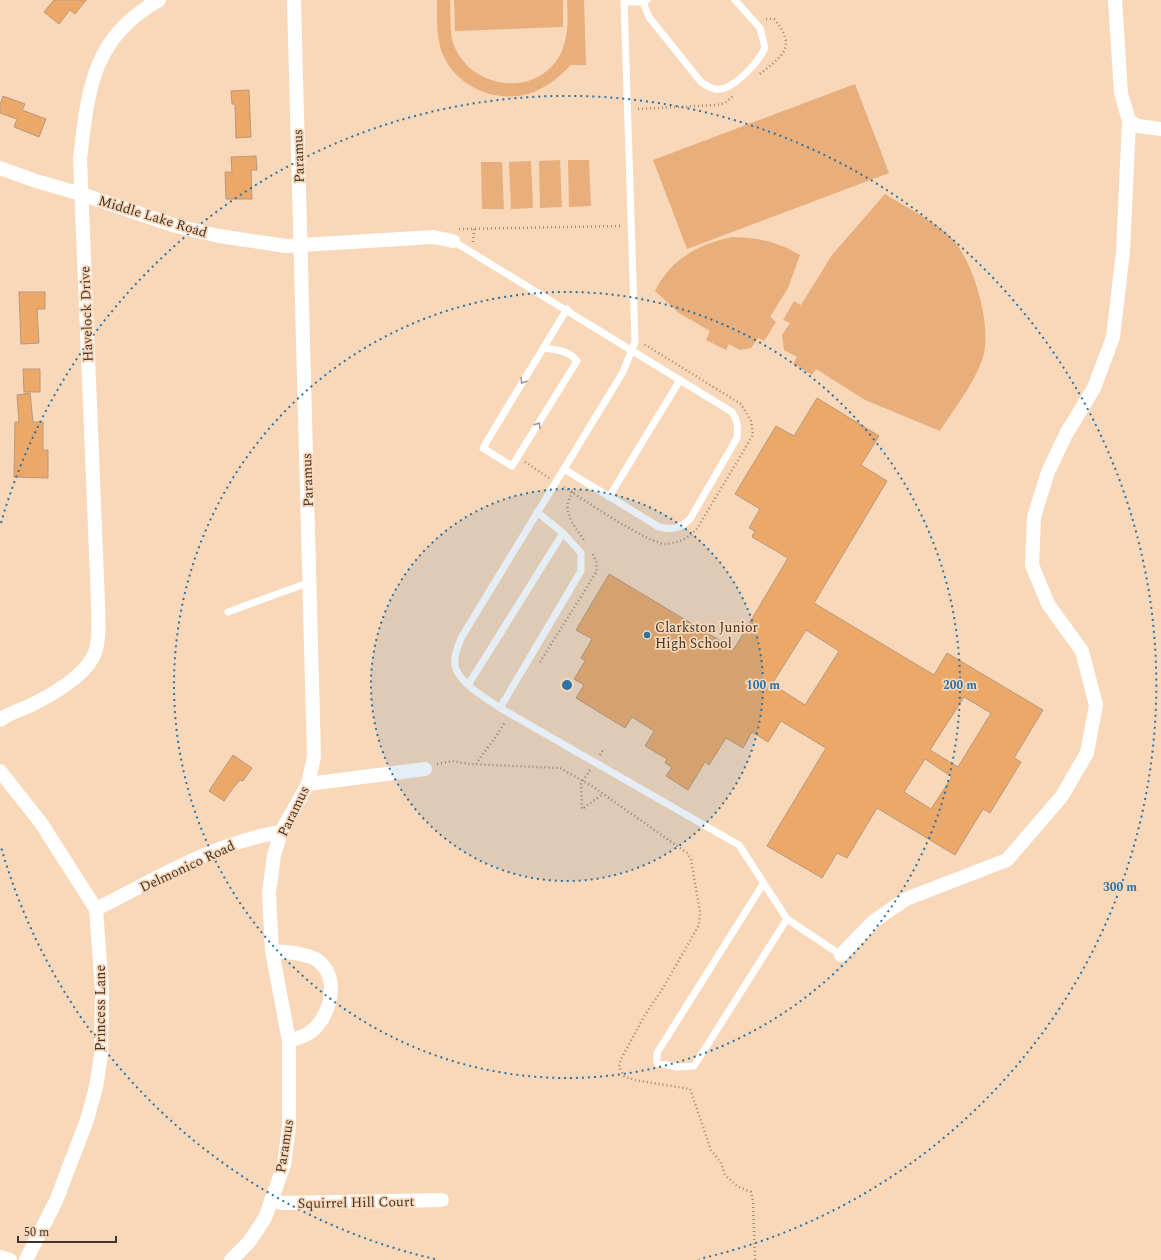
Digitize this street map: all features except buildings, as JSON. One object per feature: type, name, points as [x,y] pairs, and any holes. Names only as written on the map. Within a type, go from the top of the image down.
[{"type":"street","name":"Havelock Drive","points":[[0,720],[32,705],[72,680],[84,670],[94,656],[98,633],[98,602],[80,159],[87,99],[99,59],[116,33],[142,10],[159,0]]},
{"type":"street","name":"Paramus","points":[[231,1260],[250,1242],[265,1218],[284,1165],[289,1126],[289,1041],[272,951],[269,893],[274,855],[281,832],[308,784],[314,757],[315,737],[294,0]]},
{"type":"street","points":[[841,955],[874,921],[906,899],[1007,860],[1062,796],[1087,753],[1096,705],[1082,651],[1048,604],[1032,565],[1034,517],[1048,472],[1066,434],[1094,388],[1113,337],[1123,252],[1129,122],[1121,93],[1115,0]]},
{"type":"street","points":[[1129,122],[1138,126],[1161,129]]},
{"type":"street","name":"Middle Lake Road","points":[[0,168],[36,182],[81,194],[176,226],[219,236],[286,246],[453,235]]},
{"type":"street","points":[[308,784],[425,769]]},
{"type":"street","name":"Princess Lane","points":[[0,772],[45,829],[96,910],[102,990],[103,1022],[96,1087],[87,1120],[56,1201],[26,1260]]},
{"type":"street","name":"Delmonico Road","points":[[96,910],[189,862],[252,837],[281,832]]},
{"type":"street","points":[[272,951],[291,952],[317,960],[328,973],[331,990],[328,1007],[319,1022],[309,1033],[289,1041]]},
{"type":"street","name":"Squirrel Hill Court","points":[[272,1200],[282,1203],[442,1200]]},
{"type":"street","points":[[0,1257],[10,1260]]},
{"type":"lane","points":[[735,0],[760,28],[765,48],[760,60],[734,84],[726,88],[712,89],[701,82],[649,17],[645,1],[624,1],[632,225],[635,342],[633,350],[623,372],[461,638],[455,655],[456,668],[468,685],[500,708],[739,845],[787,920],[841,955]]},
{"type":"lane","points":[[453,235],[567,310],[732,412],[737,419],[737,438],[690,519],[683,526],[671,530],[659,527],[564,469]]},
{"type":"lane","points":[[544,348],[564,350],[572,355],[577,361],[512,466],[483,448],[567,310]]},
{"type":"lane","points":[[609,497],[680,380]]},
{"type":"lane","points":[[500,708],[581,571],[581,553],[563,533],[537,512]]},
{"type":"lane","points":[[468,685],[563,533]]},
{"type":"lane","points":[[228,612],[311,581]]},
{"type":"lane","points":[[763,884],[657,1053],[657,1063],[677,1067],[694,1066],[787,920]]},
{"type":"path","points":[[453,235],[474,229],[632,225]]},
{"type":"path","points":[[473,242],[474,229]]},
{"type":"path","points":[[603,794],[582,809],[581,784],[596,763],[604,748]]},
{"type":"path","points":[[425,769],[452,761],[502,766],[551,766],[560,768],[603,794],[688,853],[700,920],[695,934],[644,1015],[621,1059],[619,1067],[624,1076],[634,1080],[690,1089],[711,1150],[721,1163],[727,1178],[751,1192],[753,1201],[755,1260]]},
{"type":"shaded area","points":[[437,0],[450,0],[452,38],[461,58],[473,70],[487,78],[502,83],[518,83],[534,79],[548,70],[559,57],[565,43],[568,22],[567,0],[584,0],[586,65],[571,65],[545,87],[521,96],[494,95],[481,91],[469,85],[459,77],[450,67],[443,55],[438,35]]},
{"type":"shaded area","points":[[454,0],[563,0],[563,27],[455,31]]},
{"type":"shaded area","points":[[855,84],[889,173],[687,249],[653,160]]},
{"type":"shaded area","points":[[560,160],[562,207],[540,208],[539,161]]},
{"type":"shaded area","points":[[568,160],[589,160],[591,206],[569,207]]},
{"type":"shaded area","points":[[531,161],[533,208],[511,209],[509,162]]},
{"type":"shaded area","points":[[481,162],[502,162],[504,209],[482,209]]},
{"type":"shaded area","points":[[885,194],[932,222],[949,235],[955,242],[969,266],[980,297],[985,329],[983,357],[970,386],[940,431],[865,400],[816,369],[812,375],[793,364],[797,357],[784,350],[782,335],[790,323],[783,320],[794,301],[801,305],[832,255]]},
{"type":"shaded area","points":[[732,237],[768,241],[783,246],[800,255],[788,288],[770,317],[776,322],[764,341],[758,338],[751,348],[740,350],[729,344],[726,350],[706,340],[710,331],[679,313],[655,291],[669,270],[686,255],[708,244]]},
{"type":"place","name":"Clarkston Junior High School","points":[[647,635]]}]
